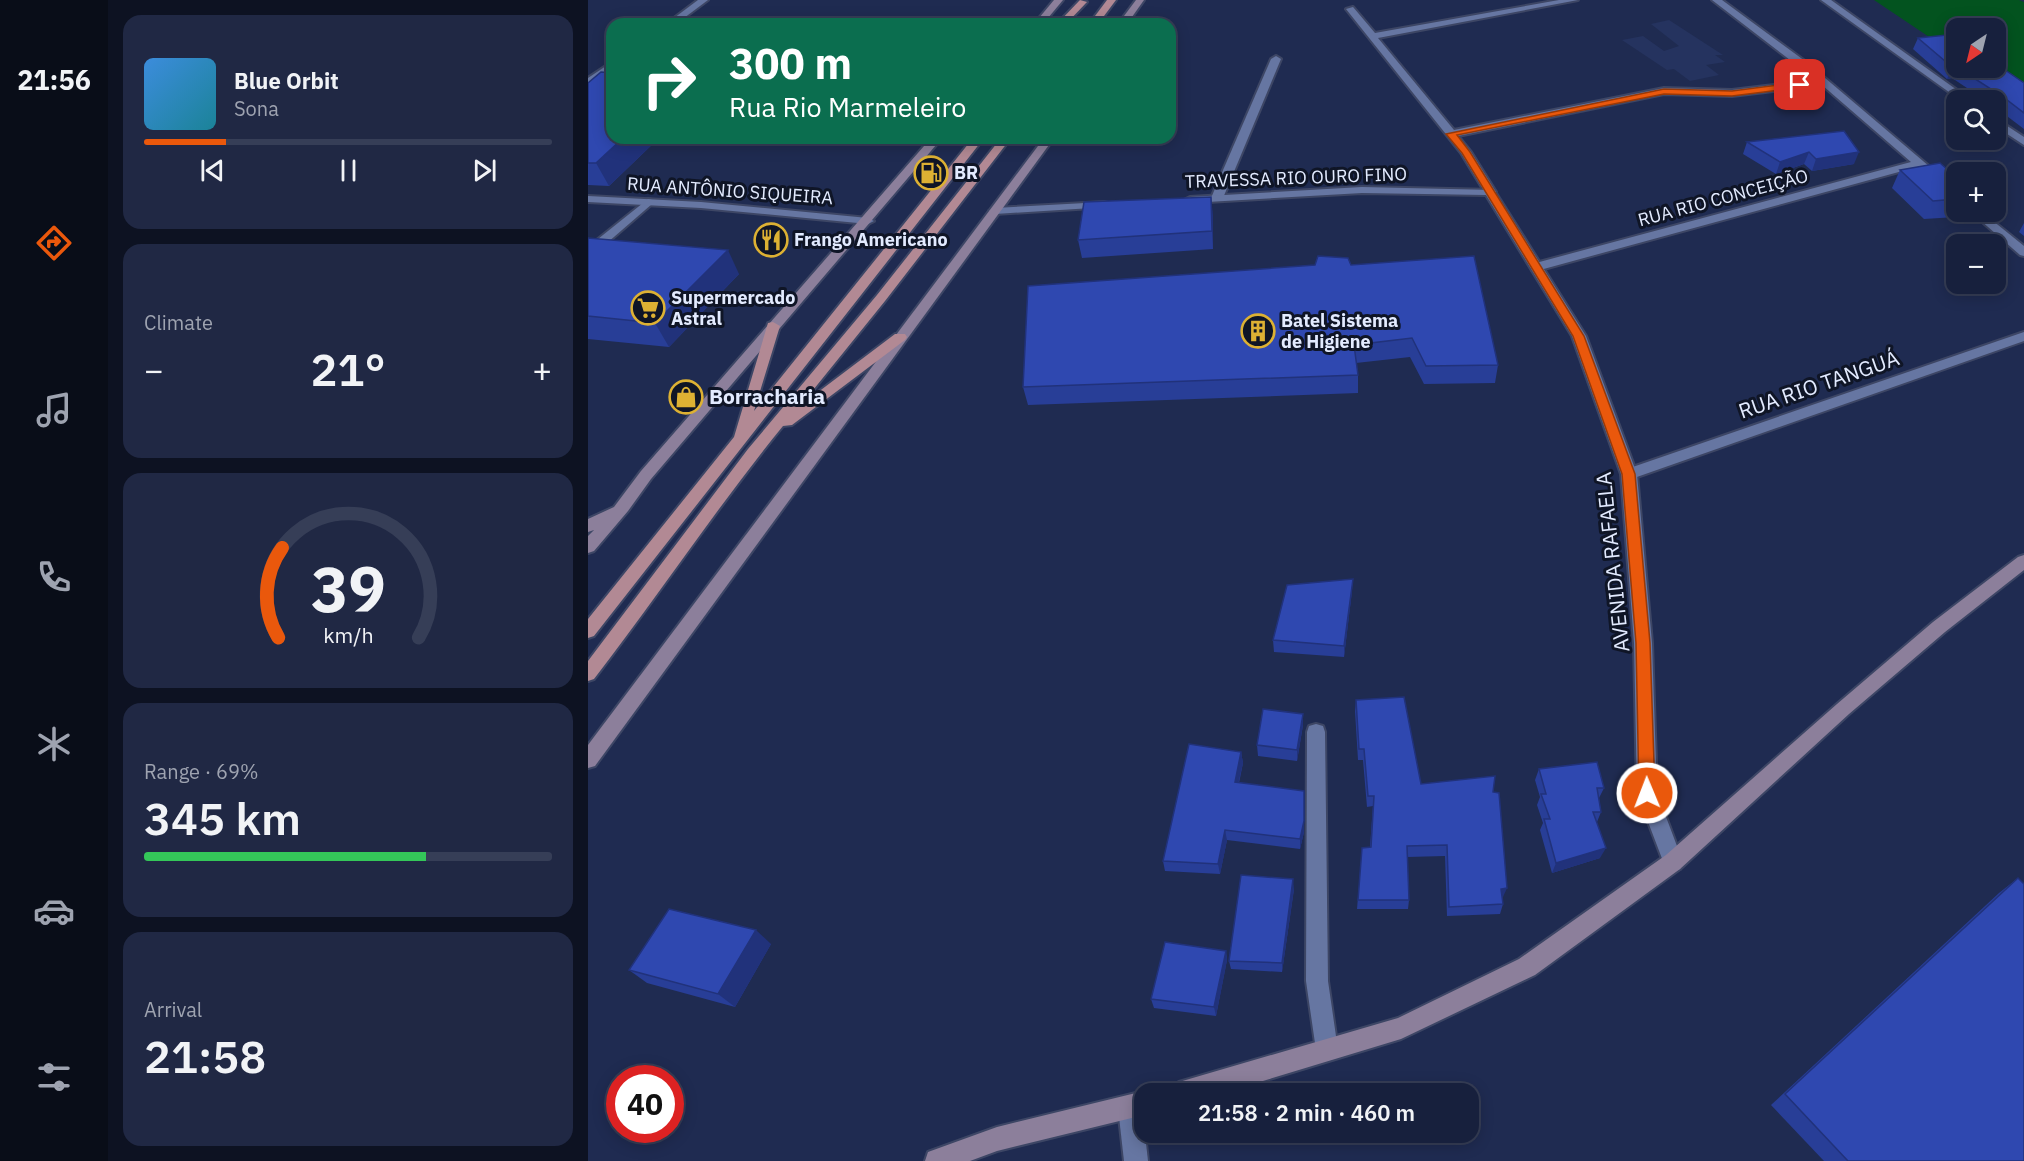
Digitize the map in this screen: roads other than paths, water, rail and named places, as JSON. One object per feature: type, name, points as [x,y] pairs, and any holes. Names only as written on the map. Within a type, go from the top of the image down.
[{"type":"main road","points":[[1043,18],[1059,0]]},
{"type":"main road","points":[[1098,18],[1112,0]]},
{"type":"main road","points":[[1126,18],[1140,0]]},
{"type":"main road","points":[[1067,18],[1084,1]]},
{"type":"main road","points":[[1074,18],[1084,1]]},
{"type":"main road","points":[[588,547],[773,326],[868,220],[932,144]]},
{"type":"main road","points":[[588,631],[974,144]]},
{"type":"main road","points":[[588,674],[647,598],[714,503],[895,280],[1001,144]]},
{"type":"main road","points":[[588,760],[1045,144]]},
{"type":"main road","points":[[738,443],[773,326]]},
{"type":"main road","points":[[768,437],[900,337]]},
{"type":"main road","points":[[588,526],[622,507]]},
{"type":"main road","points":[[1216,1083],[1401,1028],[1527,967],[1673,862],[1860,694],[1939,627],[2024,561]]},
{"type":"main road","points":[[937,1161],[997,1139],[1134,1107]]},
{"type":"street","points":[[678,18],[704,0]]},
{"type":"street","points":[[1373,37],[1384,33],[1574,0]]},
{"type":"street","points":[[1716,0],[1802,63],[1946,186]]},
{"type":"street","points":[[1825,0],[1952,90]]},
{"type":"street","name":"AVENIDA RAFAELA","points":[[1350,9],[1466,152],[1579,336],[1629,474],[1643,643],[1647,793],[1673,862]]},
{"type":"street","points":[[1217,198],[1276,59]]},
{"type":"street","points":[[591,88],[606,72]]},
{"type":"street","points":[[1451,134],[1664,91],[1732,93],[1822,82]]},
{"type":"street","points":[[2006,129],[2024,142]]},
{"type":"street","name":"RUA RIO CONCEIÇÃO","points":[[1536,267],[1919,163]]},
{"type":"street","name":"TRAVESSA RIO OURO FINO","points":[[1182,200],[1362,190],[1490,192]]},
{"type":"street","name":"RUA ANTÔNIO SIQUEIRA","points":[[588,199],[701,205],[868,220]]},
{"type":"street","points":[[588,253],[648,202]]},
{"type":"street","points":[[996,211],[1113,205]]},
{"type":"street","points":[[1988,222],[2024,252]]},
{"type":"street","name":"RUA RIO TANGUÁ","points":[[1629,474],[2024,336]]},
{"type":"street","points":[[1317,732],[1317,981],[1327,1050]]},
{"type":"street","points":[[1136,1143],[1136,1161]]},
{"type":"place","name":"BR","points":[[931,173]]},
{"type":"place","name":"Frango Americano","points":[[771,240]]},
{"type":"place","name":"Supermercado Astral","points":[[648,308]]},
{"type":"place","name":"Batel Sistema de Higiene","points":[[1258,331]]},
{"type":"place","name":"Borracharia","points":[[686,397]]}]
